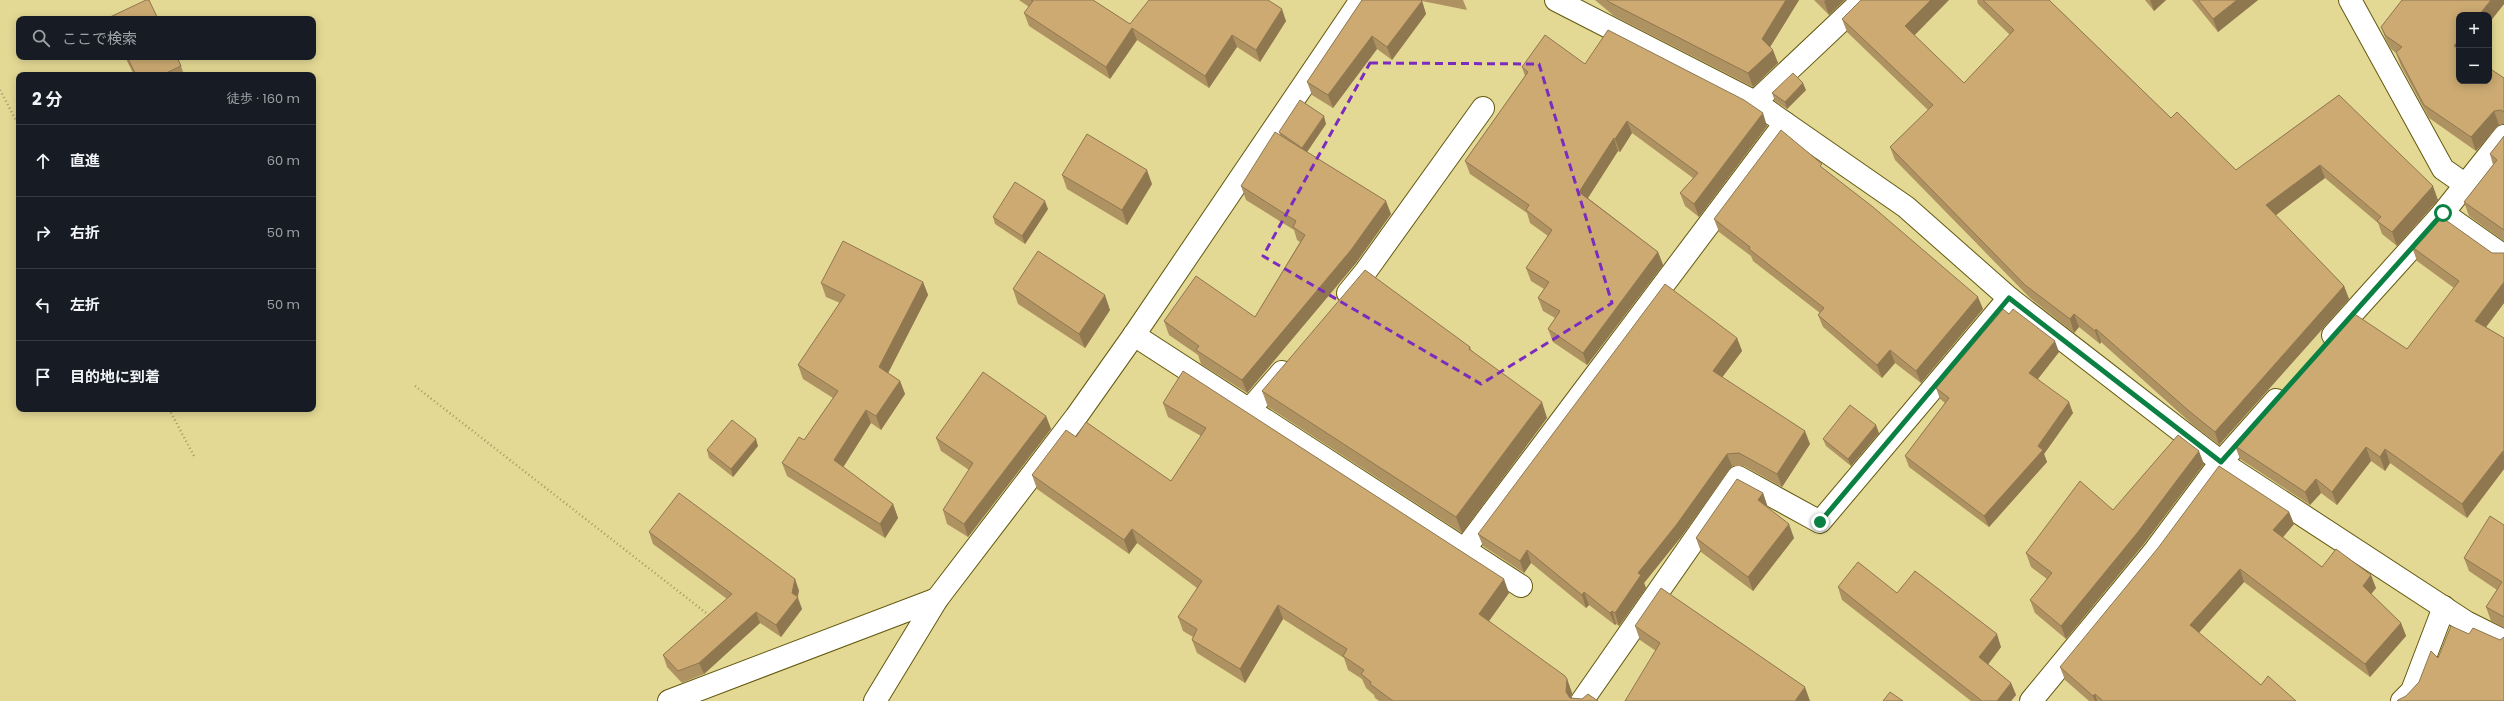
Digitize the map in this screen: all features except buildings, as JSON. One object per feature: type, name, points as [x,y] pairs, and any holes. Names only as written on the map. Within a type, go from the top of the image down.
[{"type":"street","points":[[875,701],[937,599],[1076,417],[1134,335],[1361,0]]},
{"type":"street","points":[[1556,0],[1755,102],[1906,207],[2009,298],[2221,462],[2466,622],[2504,641]]},
{"type":"street","points":[[1755,102],[1863,0]]},
{"type":"street","points":[[2350,0],[2442,169],[2466,185]]},
{"type":"street","points":[[1336,308],[1366,271],[1483,108]]},
{"type":"street","points":[[1464,550],[1785,123]]},
{"type":"street","points":[[2321,349],[2443,213],[2504,136]]},
{"type":"street","points":[[2443,213],[2504,256]]},
{"type":"street","points":[[1582,701],[1738,477],[1820,522],[2009,298]]},
{"type":"street","points":[[1134,335],[1521,586]]},
{"type":"street","points":[[1250,410],[1295,356]]},
{"type":"street","points":[[2031,701],[2153,553],[2221,462],[2289,385]]},
{"type":"street","points":[[669,701],[937,599]]},
{"type":"street","points":[[2402,701],[2412,691],[2444,607]]},
{"type":"path","points":[[0,90],[16,120]]},
{"type":"path","points":[[415,386],[714,619]]},
{"type":"path","points":[[171,412],[194,456]]},
{"type":"highlighted area","points":[[1370,63],[1539,64],[1612,303],[1481,384],[1263,256]]},
{"type":"route","points":[[1820,522],[2009,298],[2221,462],[2443,213]]}]
